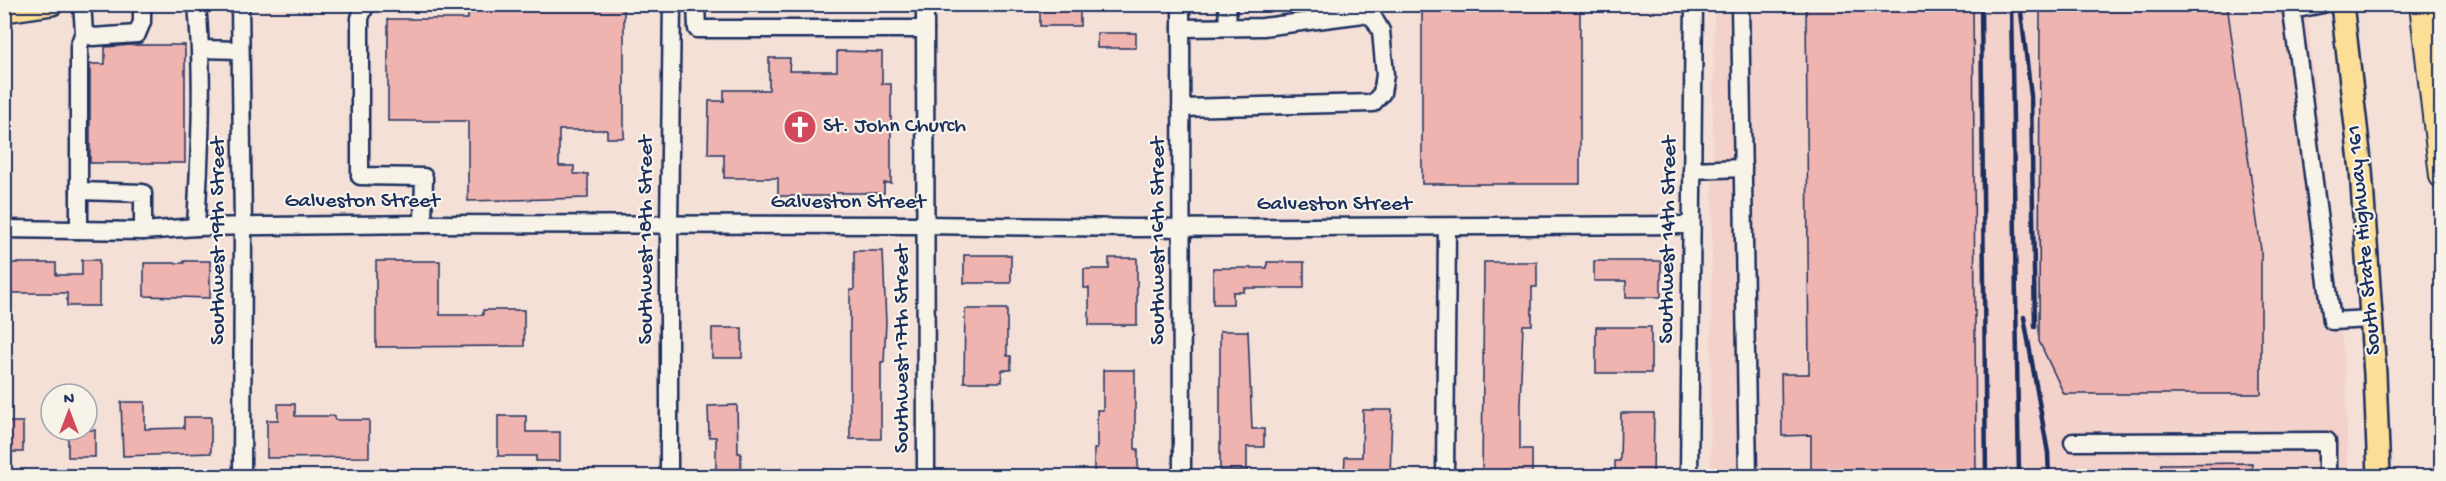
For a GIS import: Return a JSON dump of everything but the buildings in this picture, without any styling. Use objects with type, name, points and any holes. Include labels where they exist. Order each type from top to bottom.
[{"type":"highway","points":[[2422,4],[2442,176]]},
{"type":"main road","points":[[4,11],[52,4]]},
{"type":"main road","name":"South State Highway 161","points":[[2342,4],[2361,170],[2372,319],[2379,477]]},
{"type":"street","points":[[79,230],[79,46],[84,32],[82,4]]},
{"type":"street","points":[[84,32],[93,37],[137,34],[142,22],[142,4]]},
{"type":"street","points":[[196,227],[201,121],[201,50],[197,4]]},
{"type":"street","name":"Southwest 19th Street","points":[[240,4],[243,225],[242,477]]},
{"type":"street","points":[[368,4],[360,18],[360,176],[424,177],[423,224]]},
{"type":"street","name":"Southwest 18th Street","points":[[669,477],[672,4]]},
{"type":"street","points":[[696,4],[697,29],[925,29]]},
{"type":"street","name":"Southwest 17th Street","points":[[925,4],[926,477]]},
{"type":"street","name":"Southwest 16th Street","points":[[1181,4],[1182,477]]},
{"type":"street","points":[[1227,4],[1228,27]]},
{"type":"street","name":"Southwest 14th Street","points":[[1689,477],[1694,4]]},
{"type":"street","points":[[1740,4],[1748,477]]},
{"type":"street","points":[[2323,4],[2291,7],[2332,321],[2372,319]]},
{"type":"street","points":[[1181,28],[1263,27],[1362,14],[1372,17],[1381,31],[1385,75],[1382,93],[1372,103],[1181,108]]},
{"type":"street","points":[[201,50],[240,50]]},
{"type":"street","points":[[1692,170],[1743,168]]},
{"type":"street","points":[[79,191],[142,193],[143,231]]},
{"type":"street","name":"Galveston Street","points":[[4,229],[143,231],[243,225],[423,224],[1182,228],[1691,225]]},
{"type":"street","points":[[1445,477],[1447,227]]},
{"type":"street","points":[[2073,442],[2327,441],[2327,477]]},
{"type":"shaded area","points":[[1714,5],[2306,5],[2346,378],[2348,476],[1710,476]]},
{"type":"railway","points":[[1981,4],[1986,476]]},
{"type":"railway","points":[[2011,4],[2019,476]]},
{"type":"railway","points":[[2020,4],[2031,96],[2035,327]]},
{"type":"railway","points":[[2024,317],[2048,453],[2049,476]]},
{"type":"place","name":"St. John Church","points":[[800,127]]}]
